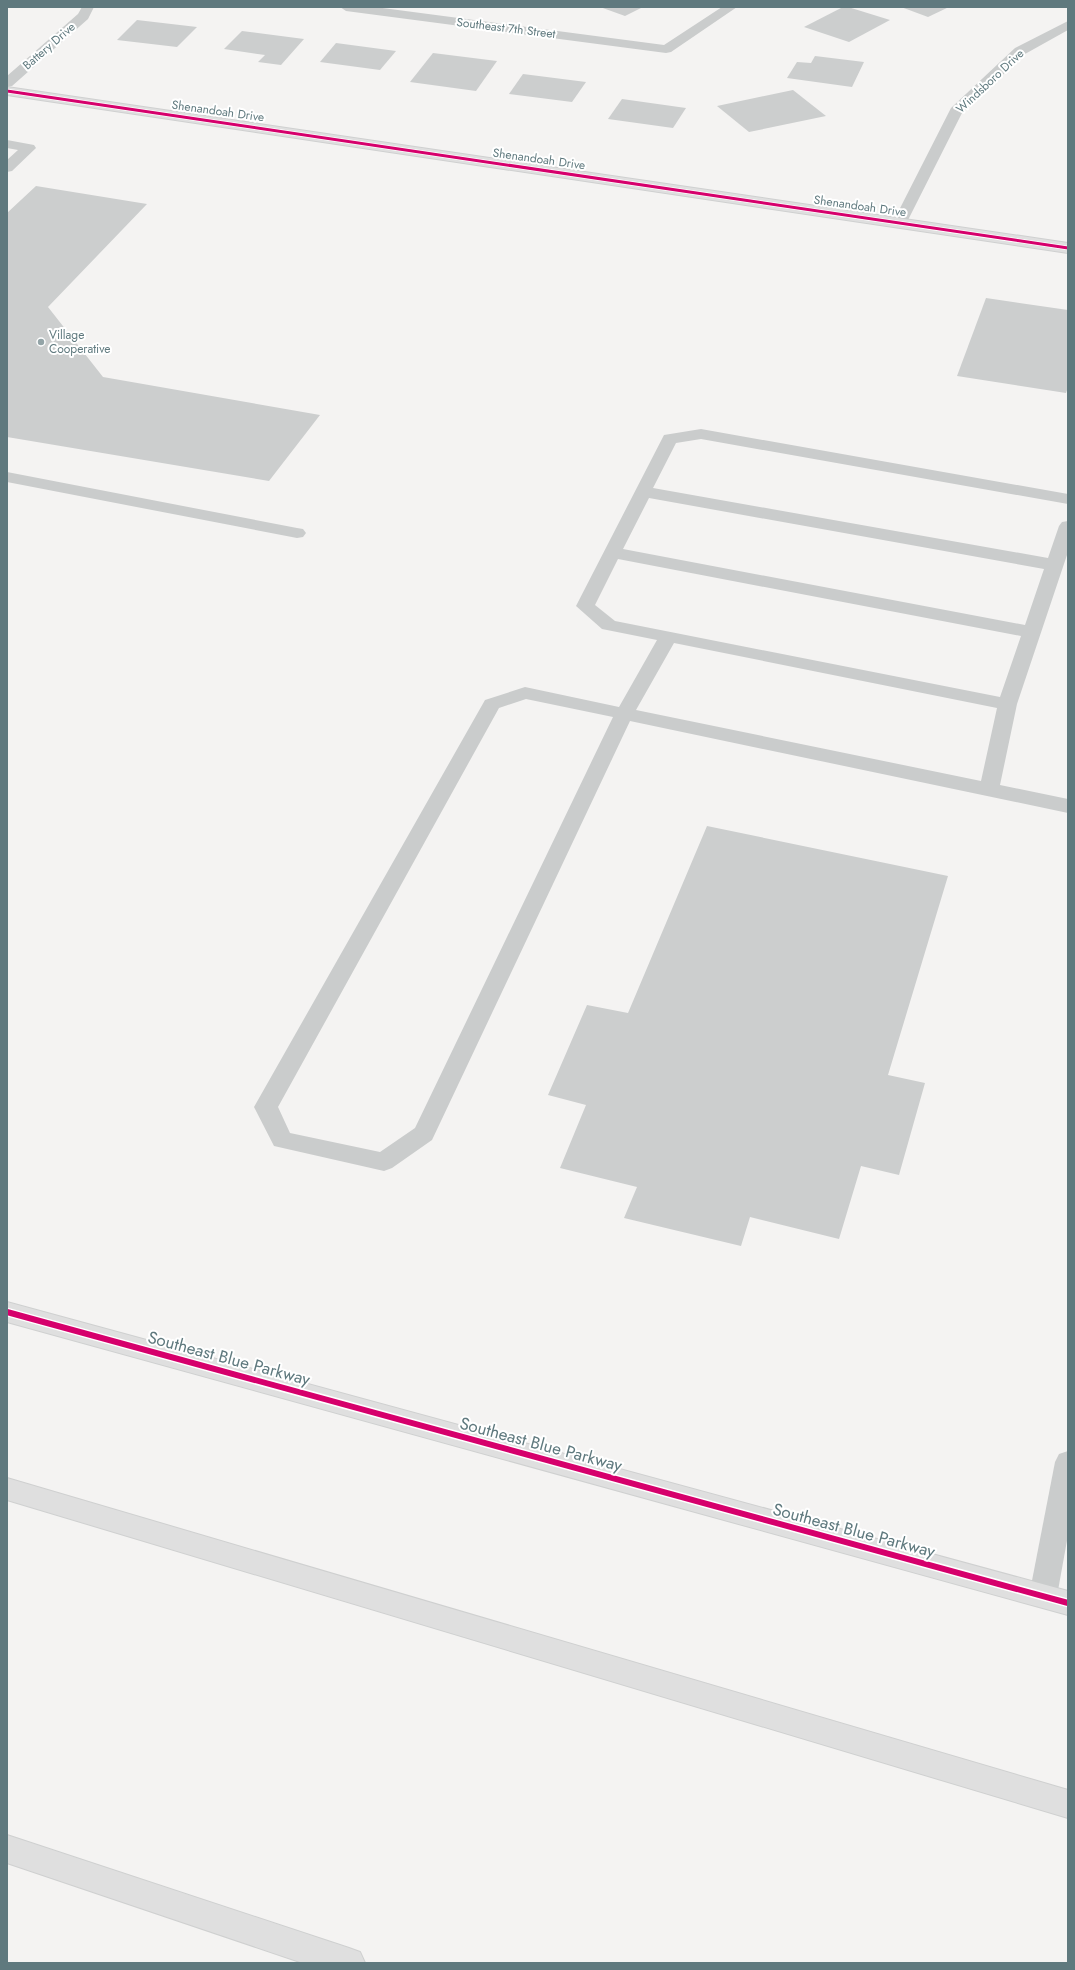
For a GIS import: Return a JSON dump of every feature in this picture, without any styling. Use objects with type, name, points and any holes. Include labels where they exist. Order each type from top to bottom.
[{"type":"main road","name":"Shenandoah Drive","points":[[7,90],[1068,248]]},
{"type":"main road","name":"Southeast Blue Parkway","points":[[7,1312],[1068,1603]]},
{"type":"main road","points":[[7,1489],[1068,1804]]},
{"type":"main road","points":[[7,1849],[349,1963]]},
{"type":"street","name":"Battery Drive","points":[[7,83],[83,16],[88,7]]},
{"type":"street","name":"Southeast 7th Street","points":[[346,7],[666,49],[731,7]]},
{"type":"street","name":"Windsboro Drive","points":[[900,222],[956,111],[1020,51],[1068,25]]},
{"type":"street","points":[[7,144],[29,148],[7,168]]},
{"type":"street","points":[[1007,704],[609,625],[585,606],[670,439],[701,434],[1068,499]]},
{"type":"street","points":[[7,477],[297,533]]},
{"type":"street","points":[[644,492],[1055,565]]},
{"type":"street","points":[[989,790],[1007,704],[1068,526]]},
{"type":"street","points":[[613,553],[1031,632]]},
{"type":"street","points":[[668,637],[624,714],[424,1134],[384,1162],[282,1140],[266,1107],[492,704],[525,693],[624,714],[989,790],[1068,806]]},
{"type":"street","points":[[1043,1596],[1068,1462]]},
{"type":"building","points":[[600,7],[643,7],[625,16]]},
{"type":"building","points":[[843,7],[848,7],[890,20],[849,42],[804,27]]},
{"type":"building","points":[[901,7],[949,7],[928,17]]},
{"type":"building","points":[[137,20],[197,27],[177,47],[117,40]]},
{"type":"building","points":[[242,31],[304,39],[281,65],[258,62],[265,55],[224,49]]},
{"type":"building","points":[[336,43],[396,51],[380,70],[320,62]]},
{"type":"building","points":[[433,53],[497,61],[476,91],[410,82]]},
{"type":"building","points":[[815,56],[864,62],[852,87],[787,78],[797,62],[811,63]]},
{"type":"building","points":[[523,74],[586,82],[572,102],[509,94]]},
{"type":"building","points":[[793,90],[826,116],[749,132],[717,106]]},
{"type":"building","points":[[622,99],[686,108],[673,128],[608,119]]},
{"type":"building","name":"Village Cooperative","points":[[36,186],[147,204],[48,307],[103,377],[320,415],[269,481],[7,437],[7,213]]},
{"type":"building","points":[[986,298],[1068,310],[1068,387],[1066,393],[957,376]]},
{"type":"building","points":[[707,826],[948,876],[888,1075],[925,1083],[899,1175],[861,1166],[839,1239],[750,1217],[741,1246],[624,1218],[637,1187],[560,1168],[586,1105],[548,1095],[587,1005],[628,1013]]},
{"type":"cycle path","points":[[7,91],[1068,248]]},
{"type":"cycle path","points":[[7,1312],[1068,1603]]},
{"type":"place","name":"Village Cooperative","points":[[41,342]]}]
